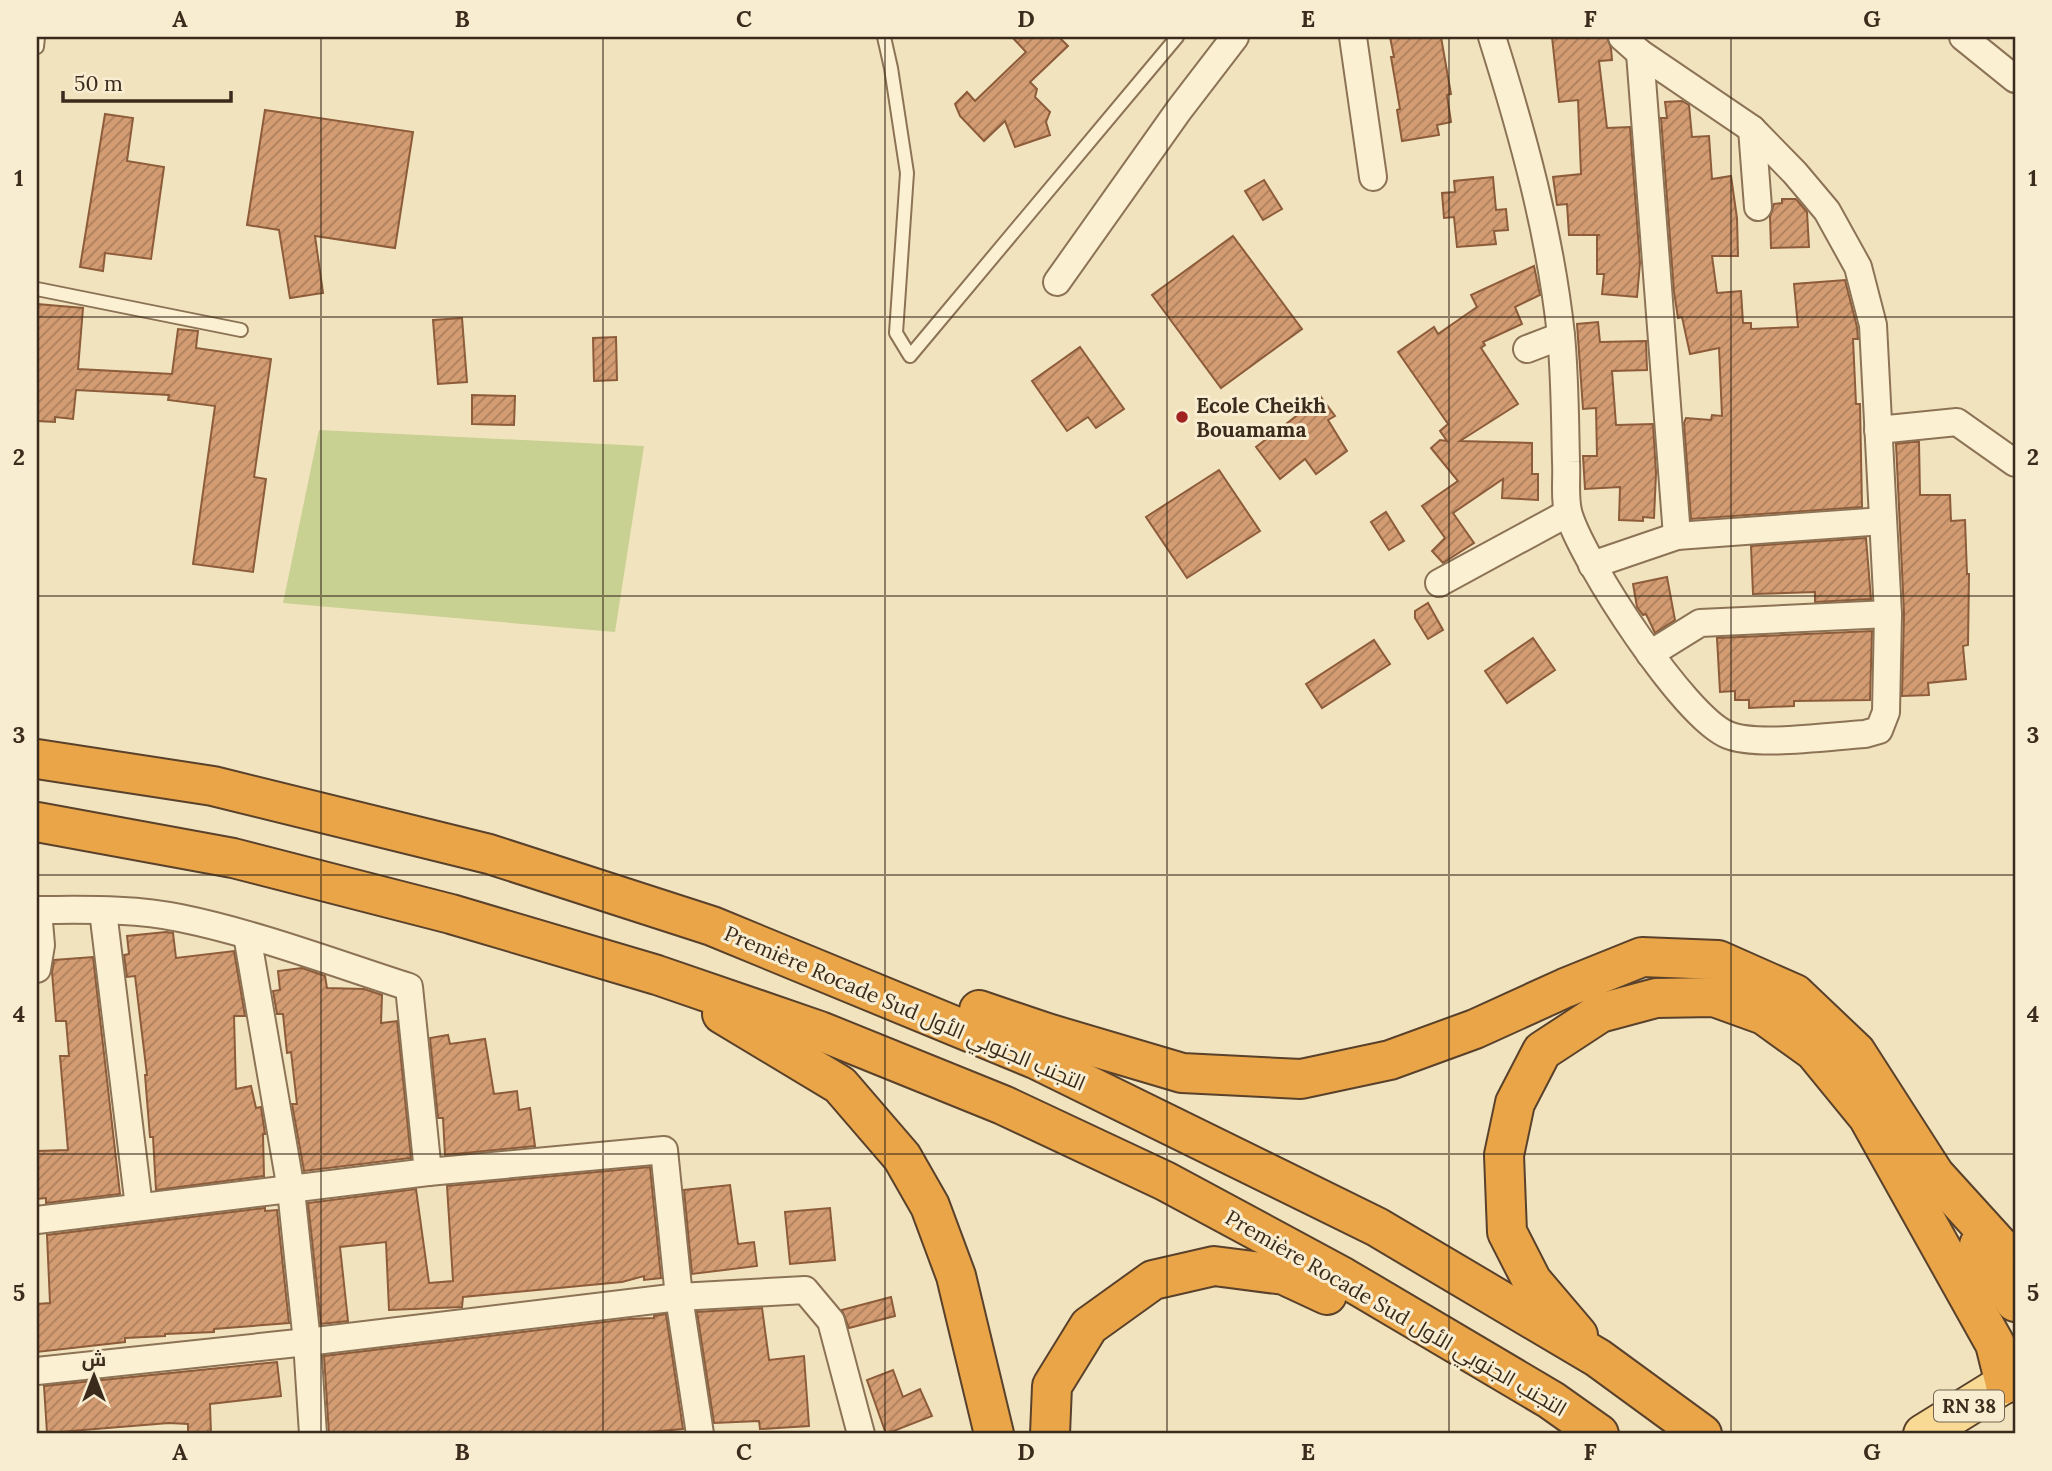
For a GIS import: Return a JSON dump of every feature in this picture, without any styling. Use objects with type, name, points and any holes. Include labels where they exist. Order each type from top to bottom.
[{"type":"highway","points":[[37,741],[214,786]]},
{"type":"highway","name":"Première Rocade Sud التجنب الجنوبي الأول","points":[[37,759],[214,786],[489,854],[712,926],[1047,1065],[1377,1227],[1598,1358],[1702,1434]]},
{"type":"highway","name":"Première Rocade Sud التجنب الجنوبي الأول","points":[[37,822],[233,858],[452,914],[657,975],[820,1031],[1003,1105],[1165,1181],[1343,1277],[1551,1400],[1599,1434]]},
{"type":"highway","points":[[37,841],[233,858]]},
{"type":"highway","points":[[712,926],[910,987],[1047,1033],[1182,1073],[1301,1079],[1390,1060],[1475,1029],[1642,957],[1718,960],[1795,994],[1856,1052],[2015,1302]]},
{"type":"highway","points":[[657,975],[840,1085],[902,1157],[930,1206],[956,1276],[993,1434]]},
{"type":"highway","points":[[1598,1358],[1532,1281],[1507,1232],[1504,1155],[1515,1102],[1542,1051],[1600,1013],[1656,998],[1714,997],[1764,1015],[1814,1051],[1868,1117],[1995,1344],[2010,1380]]},
{"type":"highway","points":[[1935,1175],[2015,1264]]},
{"type":"highway","points":[[1050,1434],[1052,1387],[1089,1326],[1153,1280],[1214,1266],[1284,1275],[1551,1400]]},
{"type":"main road","name":"RN 38","points":[[1923,1434],[2010,1380]]},
{"type":"street","points":[[1057,282],[1179,110],[1235,37]]},
{"type":"street","points":[[1353,37],[1373,177]]},
{"type":"street","points":[[1492,37],[1525,144],[1550,256],[1561,336],[1568,513],[1592,565],[1650,654],[1704,720],[1726,735],[1747,741],[1865,734],[1879,730],[1886,712],[1888,614],[1873,325],[1858,267],[1827,211],[1752,129],[1631,45]]},
{"type":"street","points":[[1963,37],[2015,79]]},
{"type":"street","points":[[1631,45],[1677,536]]},
{"type":"street","points":[[1752,129],[1758,207]]},
{"type":"street","points":[[1527,349],[1561,336]]},
{"type":"street","points":[[1878,429],[1957,422],[2015,463]]},
{"type":"street","points":[[1439,583],[1568,513]]},
{"type":"street","points":[[1592,565],[1677,536],[1883,521]]},
{"type":"street","points":[[1650,654],[1700,623],[1888,614]]},
{"type":"street","points":[[37,969],[41,945],[38,910],[103,911],[178,917],[247,935],[409,987],[428,1172]]},
{"type":"street","points":[[103,911],[139,1207]]},
{"type":"street","points":[[247,935],[291,1190],[307,1342],[313,1434]]},
{"type":"street","points":[[37,1220],[428,1172],[664,1150],[679,1297],[700,1434]]},
{"type":"street","points":[[37,1371],[307,1342],[679,1297],[805,1290],[831,1321],[861,1434]]},
{"type":"lane","points":[[37,47],[38,37]]},
{"type":"lane","points":[[884,37],[906,173],[896,333],[910,356],[1177,37]]},
{"type":"lane","points":[[37,289],[241,330]]},
{"type":"green space","points":[[319,430],[644,446],[615,632],[283,603]]},
{"type":"building","points":[[1012,37],[1059,37],[1068,46],[1030,82],[1037,89],[1035,97],[1050,112],[1046,122],[1050,135],[1015,147],[1005,121],[984,141],[960,116],[955,104],[967,92],[975,101],[1026,52]]},
{"type":"building","points":[[1390,37],[1441,37],[1451,94],[1447,95],[1451,122],[1437,125],[1439,135],[1402,141]]},
{"type":"building","points":[[1552,37],[1607,37],[1611,48],[1612,60],[1599,61],[1607,128],[1630,127],[1640,263],[1637,297],[1602,294],[1604,274],[1597,274],[1597,236],[1600,235],[1569,235],[1567,204],[1557,205],[1553,177],[1581,174],[1578,100],[1559,102]]},
{"type":"building","points":[[1682,101],[1689,105],[1692,137],[1709,136],[1712,179],[1731,176],[1737,218],[1738,256],[1712,256],[1717,293],[1741,291],[1743,323],[1751,323],[1751,329],[1798,327],[1794,284],[1845,280],[1858,339],[1853,339],[1856,404],[1860,404],[1862,507],[1691,519],[1684,423],[1686,418],[1711,420],[1712,415],[1722,416],[1719,348],[1690,354],[1682,317],[1678,318],[1674,292],[1661,118],[1667,118],[1665,102]]},
{"type":"building","points":[[265,110],[413,132],[395,248],[315,236],[323,293],[290,298],[279,230],[247,225]]},
{"type":"building","points":[[105,114],[133,118],[127,161],[164,167],[151,259],[105,253],[103,271],[80,267]]},
{"type":"building","points":[[1493,177],[1496,210],[1506,209],[1508,230],[1494,231],[1496,244],[1457,247],[1454,217],[1444,218],[1442,193],[1455,192],[1454,181]]},
{"type":"building","points":[[1264,180],[1282,209],[1263,220],[1245,191]]},
{"type":"building","points":[[1782,199],[1796,199],[1807,212],[1809,247],[1771,248],[1770,217],[1774,204],[1782,203]]},
{"type":"building","points":[[1233,236],[1302,329],[1221,388],[1152,295]]},
{"type":"building","points":[[1534,266],[1540,295],[1515,307],[1522,324],[1483,342],[1485,345],[1481,348],[1518,404],[1460,441],[1532,443],[1532,474],[1538,474],[1538,500],[1502,498],[1503,479],[1453,513],[1474,543],[1443,563],[1432,551],[1445,538],[1422,506],[1458,481],[1431,448],[1440,440],[1447,441],[1440,431],[1448,424],[1398,352],[1434,327],[1438,334],[1477,307],[1471,295]]},
{"type":"building","points":[[37,304],[83,308],[78,369],[172,374],[178,329],[198,331],[196,348],[271,359],[254,477],[266,479],[253,572],[193,564],[215,406],[168,400],[169,395],[76,390],[73,419],[55,417],[55,422],[37,421]]},
{"type":"building","points":[[462,318],[467,382],[438,384],[433,320]]},
{"type":"building","points":[[1598,322],[1600,342],[1646,341],[1647,370],[1612,371],[1616,425],[1653,424],[1656,473],[1654,518],[1643,517],[1643,521],[1619,520],[1620,487],[1585,489],[1583,456],[1597,456],[1596,408],[1583,409],[1577,324]]},
{"type":"building","points":[[616,337],[617,380],[594,381],[593,338]]},
{"type":"building","points":[[1080,347],[1124,409],[1096,428],[1088,417],[1067,431],[1032,381]]},
{"type":"building","points":[[472,395],[515,396],[514,425],[472,424]]},
{"type":"building","points":[[1321,397],[1335,416],[1328,420],[1347,451],[1316,474],[1305,459],[1280,479],[1256,447]]},
{"type":"building","points":[[1919,442],[1920,495],[1950,495],[1951,521],[1965,520],[1969,574],[1968,645],[1963,646],[1966,679],[1928,683],[1929,695],[1902,696],[1904,613],[1896,444]]},
{"type":"building","points":[[1219,470],[1260,531],[1187,578],[1146,517]]},
{"type":"building","points":[[1386,512],[1404,541],[1389,550],[1371,522]]},
{"type":"building","points":[[1866,538],[1871,599],[1815,602],[1815,592],[1753,594],[1751,546]]},
{"type":"building","points":[[1667,577],[1675,620],[1655,633],[1646,614],[1643,615],[1637,607],[1633,584]]},
{"type":"building","points":[[1428,603],[1443,630],[1428,639],[1415,618],[1415,611]]},
{"type":"building","points":[[1872,631],[1870,700],[1794,701],[1794,706],[1749,708],[1749,700],[1735,700],[1735,691],[1720,692],[1717,638]]},
{"type":"building","points":[[1533,638],[1555,670],[1507,703],[1485,671]]},
{"type":"building","points":[[1374,640],[1390,664],[1322,708],[1306,684]]},
{"type":"building","points":[[173,933],[176,958],[234,951],[245,1016],[234,1016],[236,1089],[251,1086],[256,1108],[261,1107],[265,1134],[264,1176],[156,1190],[147,1075],[135,976],[127,977],[124,955],[129,954],[127,936]]},
{"type":"building","points":[[93,957],[120,1194],[46,1203],[46,1198],[37,1199],[37,1151],[68,1150],[60,1056],[69,1056],[66,1021],[56,1021],[52,972],[54,960]]},
{"type":"building","points":[[302,968],[325,976],[327,988],[364,989],[382,995],[381,1023],[397,1021],[411,1158],[304,1171],[292,1104],[297,1104],[291,1052],[287,1053],[283,1014],[277,1014],[273,991],[280,990],[278,971]]},
{"type":"building","points":[[448,1035],[450,1044],[485,1039],[494,1094],[517,1091],[519,1110],[530,1108],[535,1146],[445,1155],[443,1118],[438,1118],[430,1038]]},
{"type":"building","points":[[650,1167],[661,1278],[644,1280],[644,1276],[622,1282],[463,1297],[462,1307],[389,1310],[386,1242],[340,1247],[348,1321],[321,1324],[308,1203],[416,1189],[429,1283],[453,1281],[447,1186]]},
{"type":"building","points":[[730,1185],[738,1244],[754,1242],[757,1266],[692,1274],[684,1190]]},
{"type":"building","points":[[265,1208],[265,1211],[277,1210],[289,1323],[214,1329],[214,1332],[125,1338],[125,1342],[37,1352],[37,1304],[50,1303],[47,1235]]},
{"type":"building","points":[[830,1208],[835,1260],[790,1264],[785,1212]]},
{"type":"building","points":[[891,1297],[895,1316],[849,1328],[842,1310]]},
{"type":"building","points":[[762,1308],[769,1360],[804,1356],[809,1426],[760,1429],[759,1421],[714,1423],[697,1312]]},
{"type":"building","points":[[666,1314],[683,1429],[624,1434],[329,1434],[324,1356],[654,1318]]},
{"type":"building","points":[[277,1362],[281,1396],[210,1404],[211,1434],[188,1434],[188,1424],[169,1423],[47,1433],[44,1386]]},
{"type":"building","points":[[893,1370],[903,1397],[920,1389],[932,1416],[886,1434],[867,1380]]},
{"type":"place","name":"Ecole Cheikh Bouamama","points":[[1182,417]]}]
